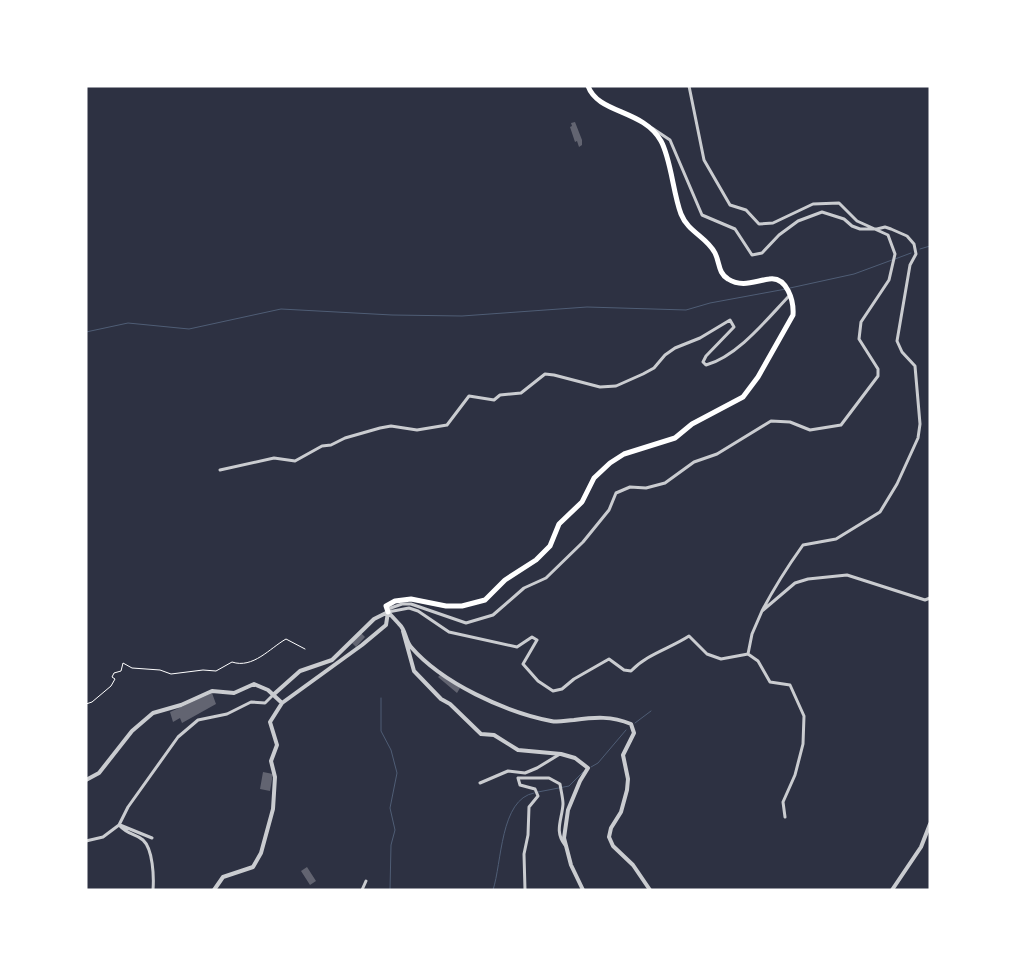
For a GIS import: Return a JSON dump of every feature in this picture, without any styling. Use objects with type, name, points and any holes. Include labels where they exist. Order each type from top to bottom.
[{"type":"main road","points":[[388,612],[386,606],[389,604],[410,599],[446,606],[462,606],[485,600],[505,580],[536,560],[550,546],[558,524],[582,502],[594,478],[610,463],[624,454],[675,438],[692,424],[743,397],[758,377],[792,315],[794,304],[788,291],[779,281],[770,279],[751,284],[728,280],[720,271],[716,254],[709,244],[689,229],[681,215],[662,142],[636,117],[614,107],[605,106],[590,94],[588,86]]},
{"type":"street","points":[[214,890],[224,877],[253,867],[261,853],[273,809],[275,777],[271,761],[277,744],[270,722],[282,702],[386,625],[388,609],[396,605],[411,604],[466,623],[493,615],[524,588],[546,578],[583,542],[609,510],[616,493],[630,487],[646,488],[665,483],[694,462],[717,454],[770,421],[790,422],[810,430],[841,425],[878,376],[878,368],[859,339],[861,322],[889,280],[895,255],[888,234],[857,221],[839,203],[813,204],[773,223],[759,224],[746,210],[730,205],[704,160],[689,86]]},
{"type":"street","points":[[647,126],[660,132],[670,140],[702,215],[735,229],[752,255],[762,253],[798,221],[822,212],[844,219],[852,226],[860,229],[877,230],[885,227],[897,231],[907,236],[914,244],[916,254],[910,266],[897,341],[902,352],[915,366],[920,424],[918,438],[897,484],[880,512],[836,539],[803,545],[788,571],[776,584],[762,611],[752,634],[748,654]]},
{"type":"street","points":[[220,470],[274,458],[295,461],[322,446],[332,445],[345,438],[385,427],[417,430],[443,427],[447,425],[469,396],[494,400],[500,395],[521,393],[545,374],[554,374],[600,387],[616,386],[644,374],[654,368],[665,355],[675,348],[700,338],[730,320],[734,327],[706,356],[703,362],[706,365],[713,363],[743,343],[788,291]]},
{"type":"street","points":[[762,611],[795,582],[847,575],[925,600],[930,598]]},
{"type":"street","points":[[86,842],[103,837],[120,825],[128,807],[178,736],[198,720],[227,714],[251,702],[265,703],[300,672],[332,660],[374,619],[388,612],[409,608],[449,632],[517,647],[532,636],[537,640],[523,664],[538,681],[553,691],[562,689],[574,679],[609,659],[624,670],[630,671],[643,659],[673,646],[689,636],[707,654],[721,659],[748,654],[758,661],[770,682],[790,685],[804,716],[801,758],[783,802],[785,817]]},
{"type":"street","points":[[388,612],[403,628],[410,646],[429,665],[460,686],[508,709],[554,722],[613,717],[631,724],[634,732],[623,755],[628,779],[627,790],[621,812],[611,828],[609,837],[612,846],[633,865],[650,890]]},
{"type":"street","points":[[399,624],[414,671],[441,699],[450,704],[481,734],[494,735],[518,750],[561,754],[575,758],[585,765],[588,771],[580,781],[568,810],[565,845]]},
{"type":"street","points":[[86,780],[99,773],[132,732],[152,713],[181,705],[212,691],[234,693],[254,684],[268,690],[282,702]]},
{"type":"street","points":[[480,783],[508,771],[525,773],[561,754]]},
{"type":"street","points":[[525,890],[524,854],[528,835],[529,807],[538,796],[537,791],[520,785],[518,778],[549,778],[560,784],[563,801],[558,830],[560,839],[565,845],[583,890]]},
{"type":"street","points":[[892,890],[921,847],[930,824]]},
{"type":"street","points":[[120,825],[152,838]]},
{"type":"street","points":[[120,825],[127,834],[143,840],[147,846],[151,862],[153,890]]},
{"type":"street","points":[[362,890],[366,881]]},
{"type":"path","points":[[86,704],[92,702],[111,686],[115,679],[112,677],[114,673],[121,670],[123,663],[132,668],[160,670],[171,674],[203,670],[216,671],[232,662],[238,664],[256,660],[273,650],[276,645],[286,639],[305,649]]},
{"type":"building","points":[[575,122],[582,140],[582,145],[579,147],[577,141],[575,142],[570,127],[572,126],[571,123]]},
{"type":"building","points":[[361,633],[365,637],[356,647],[352,643]]},
{"type":"building","points":[[441,674],[460,688],[457,693],[438,677]]},
{"type":"building","points":[[212,693],[216,704],[182,723],[180,718],[173,722],[170,712]]},
{"type":"building","points":[[263,772],[273,774],[270,791],[260,789]]},
{"type":"building","points":[[307,867],[316,881],[310,885],[301,871]]},
{"type":"waterway","points":[[920,249],[930,246]]},
{"type":"waterway","points":[[895,259],[911,253]]},
{"type":"waterway","points":[[790,288],[854,274],[892,260]]},
{"type":"waterway","points":[[86,332],[128,323],[189,329],[281,309],[392,315],[462,316],[587,307],[686,310],[710,303],[786,289]]},
{"type":"waterway","points":[[381,698],[381,731],[391,750],[397,773],[390,808],[395,830],[391,845],[390,890]]},
{"type":"waterway","points":[[635,723],[651,711]]},
{"type":"waterway","points":[[591,767],[598,763],[626,730]]},
{"type":"waterway","points":[[538,792],[569,786],[583,772]]},
{"type":"waterway","points":[[493,890],[508,819],[523,798],[534,793]]}]
